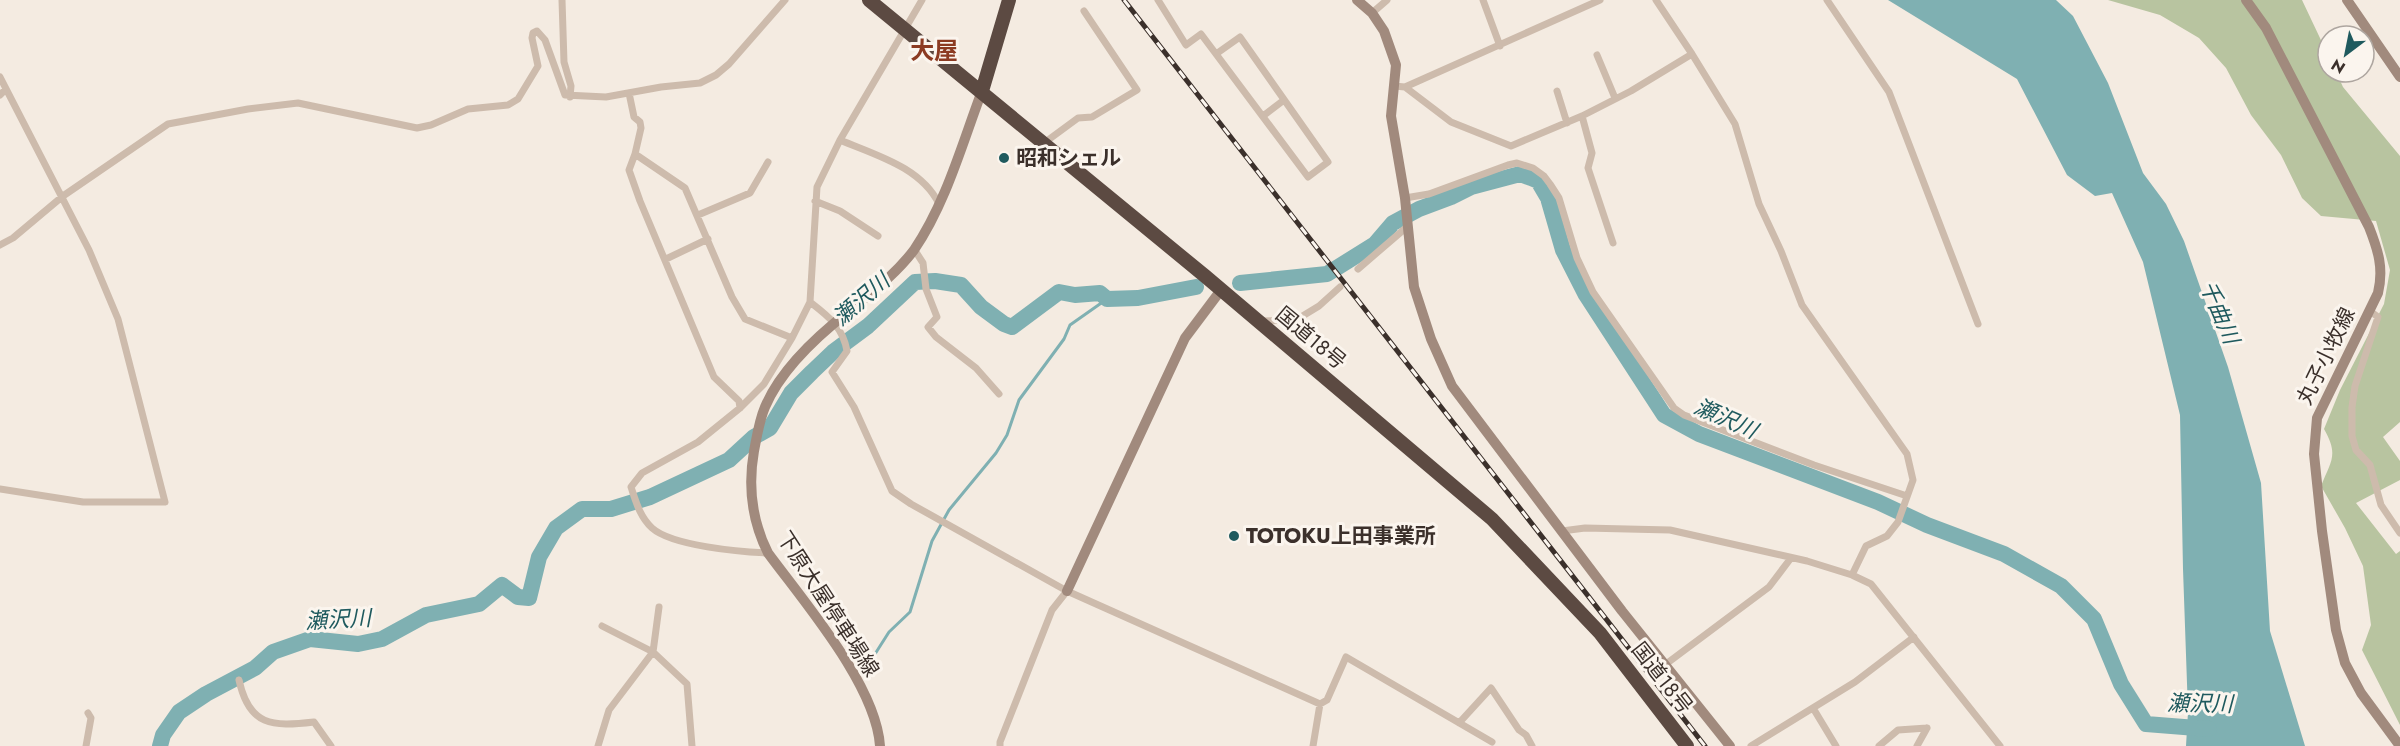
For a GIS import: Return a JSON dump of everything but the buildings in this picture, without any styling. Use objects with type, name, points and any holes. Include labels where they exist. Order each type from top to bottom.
[{"type":"highway","name":"国道18号","points":[[869,0],[1221,290],[1492,519],[1600,633],[1688,746]]},
{"type":"highway","points":[[982,91],[1009,0]]},
{"type":"street","points":[[562,0],[564,62],[571,86],[570,97]]},
{"type":"street","points":[[0,245],[13,238],[63,196],[168,124],[248,109],[298,103],[417,128],[431,125],[468,109],[508,105],[519,99],[538,66],[532,38],[533,33],[537,31],[545,40],[565,95],[570,97],[606,97],[700,83],[716,75],[736,56],[785,0]]},
{"type":"street","points":[[768,553],[716,548],[664,536],[651,527],[639,510],[631,487],[642,472],[698,442],[740,408],[764,384],[792,338],[810,302],[817,187],[840,140],[922,0]]},
{"type":"street","points":[[1158,0],[1186,45],[1201,34],[1308,177],[1328,162],[1240,37],[1216,54]]},
{"type":"street","points":[[1357,0],[1384,30],[1396,65],[1399,86],[1391,116],[1406,201],[1414,287],[1431,339],[1452,386],[1622,611],[1730,746]]},
{"type":"street","points":[[1372,14],[1388,0]]},
{"type":"street","points":[[1482,0],[1500,46]]},
{"type":"street","points":[[1399,86],[1500,46],[1600,0]]},
{"type":"street","points":[[1656,0],[1735,124],[1759,204],[1781,251],[1802,305],[1907,454],[1913,480],[1898,522],[1887,536],[1866,546],[1852,575]]},
{"type":"street","points":[[1827,0],[1888,92],[1978,324]]},
{"type":"street","name":"丸子小牧線","points":[[2246,0],[2266,28],[2369,227],[2380,256],[2382,277],[2370,311],[2317,418],[2314,435],[2315,464],[2336,630],[2345,663],[2361,693],[2400,746]]},
{"type":"street","points":[[2348,0],[2400,77]]},
{"type":"street","points":[[1044,143],[1078,118],[1092,117],[1137,90],[1084,11]]},
{"type":"street","points":[[1399,86],[1451,122],[1511,146],[1582,116],[1692,54]]},
{"type":"street","points":[[1597,55],[1615,98]]},
{"type":"street","points":[[0,77],[63,196],[118,319],[165,502],[82,502],[0,489]]},
{"type":"street","points":[[0,95],[6,88]]},
{"type":"street","name":"下原大屋停車場線","points":[[880,746],[880,737],[853,671],[768,553],[762,541],[750,484],[752,463],[759,424],[777,383],[836,322],[877,289],[914,249],[939,204],[982,91]]},
{"type":"street","points":[[1557,91],[1567,123]]},
{"type":"street","points":[[629,93],[634,117],[640,122],[641,128],[629,170],[714,377],[739,401],[740,408]]},
{"type":"street","points":[[1263,116],[1284,100]]},
{"type":"street","points":[[1582,116],[1592,153],[1588,168],[1612,243]]},
{"type":"street","points":[[840,140],[902,166],[933,192],[939,204]]},
{"type":"street","points":[[635,154],[685,188],[732,297],[745,318],[792,338]]},
{"type":"street","points":[[698,215],[750,193],[768,162]]},
{"type":"street","points":[[1406,201],[1508,165],[1517,164],[1533,168],[1544,176],[1558,198],[1577,258],[1593,292],[1674,408],[1684,415],[1906,500]]},
{"type":"street","points":[[816,201],[840,211],[878,236]]},
{"type":"street","points":[[1358,269],[1408,223]]},
{"type":"street","points":[[666,259],[708,239]]},
{"type":"street","points":[[914,249],[923,263],[926,289],[937,317],[928,327],[936,337],[976,368],[999,394]]},
{"type":"street","points":[[1258,322],[1296,320],[1319,306],[1340,286]]},
{"type":"street","points":[[1000,746],[1052,610],[1067,591],[1185,338],[1221,290]]},
{"type":"street","points":[[810,302],[836,322],[845,341],[847,351],[832,372],[855,407],[892,491],[911,504],[1067,591],[1320,704]]},
{"type":"street","points":[[2370,311],[2378,317],[2355,386],[2352,436],[2356,450],[2370,465],[2380,505],[2400,533]]},
{"type":"street","points":[[1562,531],[1585,528],[1670,530],[1791,558],[1852,575],[1871,584],[2000,746]]},
{"type":"street","points":[[1666,664],[1769,587],[1791,558]]},
{"type":"street","points":[[598,746],[609,710],[653,652],[658,607]]},
{"type":"street","points":[[602,626],[653,652],[687,684],[692,746]]},
{"type":"street","points":[[1751,746],[1856,682],[1914,637]]},
{"type":"street","points":[[1320,704],[1327,700],[1346,657],[1492,742]]},
{"type":"street","points":[[240,680],[246,706],[261,719],[284,725],[314,722],[331,746]]},
{"type":"street","points":[[1460,723],[1491,688],[1532,746]]},
{"type":"street","points":[[1313,746],[1320,704]]},
{"type":"street","points":[[1813,708],[1836,746]]},
{"type":"street","points":[[86,746],[91,718],[88,713]]},
{"type":"street","points":[[1879,746],[1898,730],[1927,728],[1917,746]]},
{"type":"green space","points":[[2108,0],[2302,0],[2316,30],[2316,84],[2342,84],[2400,156],[2400,422],[2383,437],[2400,461],[2400,480],[2356,503],[2396,554],[2400,551],[2400,725],[2362,650],[2371,625],[2363,566],[2321,486],[2332,458],[2331,445],[2324,429],[2340,390],[2384,304],[2390,270],[2376,221],[2321,216],[2302,198],[2281,155],[2251,115],[2226,68],[2199,38],[2160,15]]},
{"type":"water","points":[[1888,0],[2056,0],[2073,16],[2108,83],[2143,173],[2166,204],[2184,241],[2228,367],[2261,483],[2270,631],[2305,746],[2186,746],[2188,712],[2180,415],[2143,262],[2112,193],[2095,196],[2067,175],[2017,79]]},
{"type":"waterway","name":"瀬沢川","points":[[1240,283],[1327,274],[1375,244],[1393,223],[1419,209],[1471,187],[1520,174],[1538,181],[1548,198],[1563,250],[1586,295],[1664,415],[1699,434],[1878,502],[1927,525],[2004,554],[2061,586],[2094,619],[2121,684],[2146,724],[2209,729]]},
{"type":"waterway","name":"瀬沢川","points":[[160,746],[163,735],[179,712],[206,694],[255,668],[273,652],[310,639],[358,644],[382,639],[426,615],[479,604],[502,585],[518,597],[529,598],[539,557],[556,528],[582,509],[611,509],[650,497],[729,460],[754,437],[770,428],[791,393],[812,372],[833,352],[868,326],[915,282],[935,281],[961,285],[981,307],[1004,324],[1012,327],[1059,292],[1075,295],[1100,293],[1107,299],[1138,298],[1196,287]]},
{"type":"waterway","points":[[875,654],[889,632],[910,612],[932,541],[949,510],[996,453],[1007,435],[1019,400],[1064,339],[1070,325],[1107,299]]},
{"type":"railway","points":[[1124,0],[1705,746]]},
{"type":"place","name":"昭和シェル","points":[[1004,158]]},
{"type":"place","name":"TOTOKU上田事業所","points":[[1234,536]]},
{"type":"district","name":"大屋","points":[[934,51]]},
{"type":"water label","name":"千曲川","points":[[2220,312]]}]
